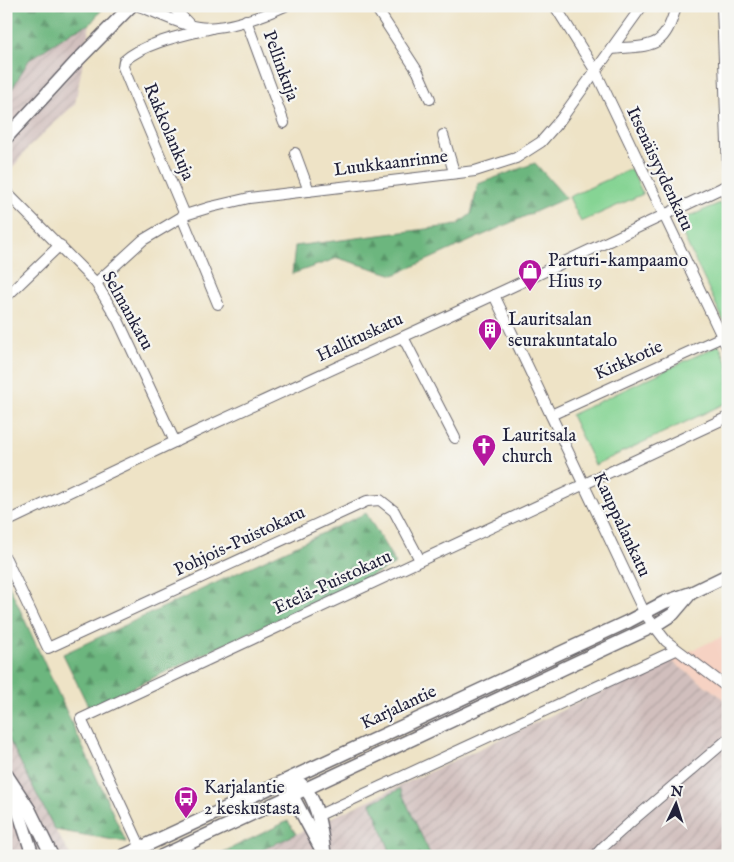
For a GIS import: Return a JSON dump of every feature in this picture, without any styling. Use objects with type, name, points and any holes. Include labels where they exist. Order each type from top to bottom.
[{"type":"main road","points":[[6,138],[131,6]]},
{"type":"main road","name":"Karjalantie","points":[[123,856],[645,614],[666,602],[691,593],[728,575]]},
{"type":"main road","name":"Karjalantie","points":[[162,856],[654,626],[673,614],[691,593]]},
{"type":"main road","points":[[6,774],[33,856]]},
{"type":"main road","points":[[6,774],[29,809],[52,856]]},
{"type":"main road","points":[[293,776],[306,789],[317,816],[325,856]]},
{"type":"main road","points":[[293,776],[292,795],[325,856]]},
{"type":"street","points":[[139,6],[189,25],[212,28],[246,20],[285,6]]},
{"type":"street","points":[[172,6],[189,25]]},
{"type":"street","points":[[375,6],[418,72],[430,99]]},
{"type":"street","name":"Itsenäisyydenkatu","points":[[556,6],[595,70],[728,349]]},
{"type":"street","name":"Luukkaanrinne","points":[[96,283],[144,240],[184,216],[249,198],[475,171],[516,158],[541,142],[561,119],[642,6]]},
{"type":"street","points":[[611,49],[643,47],[656,44],[664,35],[672,20],[676,6]]},
{"type":"street","points":[[722,6],[725,44],[728,171]]},
{"type":"street","name":"Pellinkuja","points":[[246,20],[284,123]]},
{"type":"street","name":"Rakkolankuja","points":[[212,28],[179,37],[131,54],[124,61],[123,67],[218,304]]},
{"type":"street","points":[[442,134],[454,172]]},
{"type":"street","points":[[295,153],[309,191]]},
{"type":"street","points":[[725,186],[728,199]]},
{"type":"street","name":"Hallituskatu","points":[[6,522],[725,186]]},
{"type":"street","name":"Selmankatu","points":[[6,192],[96,283],[118,320],[175,442]]},
{"type":"street","points":[[6,296],[60,245]]},
{"type":"street","name":"Kauppalankatu","points":[[494,295],[645,614],[666,641],[676,650],[728,688]]},
{"type":"street","points":[[403,336],[455,438]]},
{"type":"street","name":"Kirkkotie","points":[[550,415],[722,338]]},
{"type":"street","name":"Etelä-Puistokatu","points":[[141,848],[81,719],[728,417]]},
{"type":"street","name":"Pohjois-Puistokatu","points":[[6,559],[48,648],[368,501],[380,500],[394,511],[420,560]]},
{"type":"street","points":[[317,816],[676,650]]},
{"type":"street","points":[[595,856],[632,821],[728,738]]},
{"type":"shaded area","points":[[6,6],[105,6],[90,24],[75,104],[29,147],[6,176]]},
{"type":"shaded area","points":[[728,634],[728,702],[670,660]]},
{"type":"shaded area","points":[[670,660],[728,702],[728,856],[249,856]]},
{"type":"shaded area","points":[[6,734],[55,830],[71,856],[6,856]]},
{"type":"green space","points":[[14,6],[105,6],[90,24],[73,31],[29,60],[6,99],[6,12]]},
{"type":"green space","points":[[535,163],[566,198],[394,275],[338,258],[292,274],[295,246],[457,225],[471,214],[478,184]]},
{"type":"green space","points":[[631,169],[643,194],[581,222],[569,197]]},
{"type":"green space","points":[[720,203],[728,220],[728,330],[677,222]]},
{"type":"green space","points":[[719,345],[728,364],[728,402],[595,465],[571,415]]},
{"type":"green space","points":[[366,513],[396,564],[89,708],[63,654]]},
{"type":"green space","points":[[6,579],[126,842],[55,830],[6,734]]},
{"type":"green space","points":[[400,789],[431,856],[392,856],[371,803]]},
{"type":"green space","points":[[288,821],[296,834],[249,856],[215,856]]},
{"type":"place","name":"Parturi-kampaamo Hius 19","points":[[530,292]]},
{"type":"place","name":"Lauritsalan seurakuntatalo","points":[[490,351]]},
{"type":"place","name":"Lauritsala church","points":[[484,467]]},
{"type":"place","name":"Karjalantie 2 keskustasta","points":[[186,819]]}]
